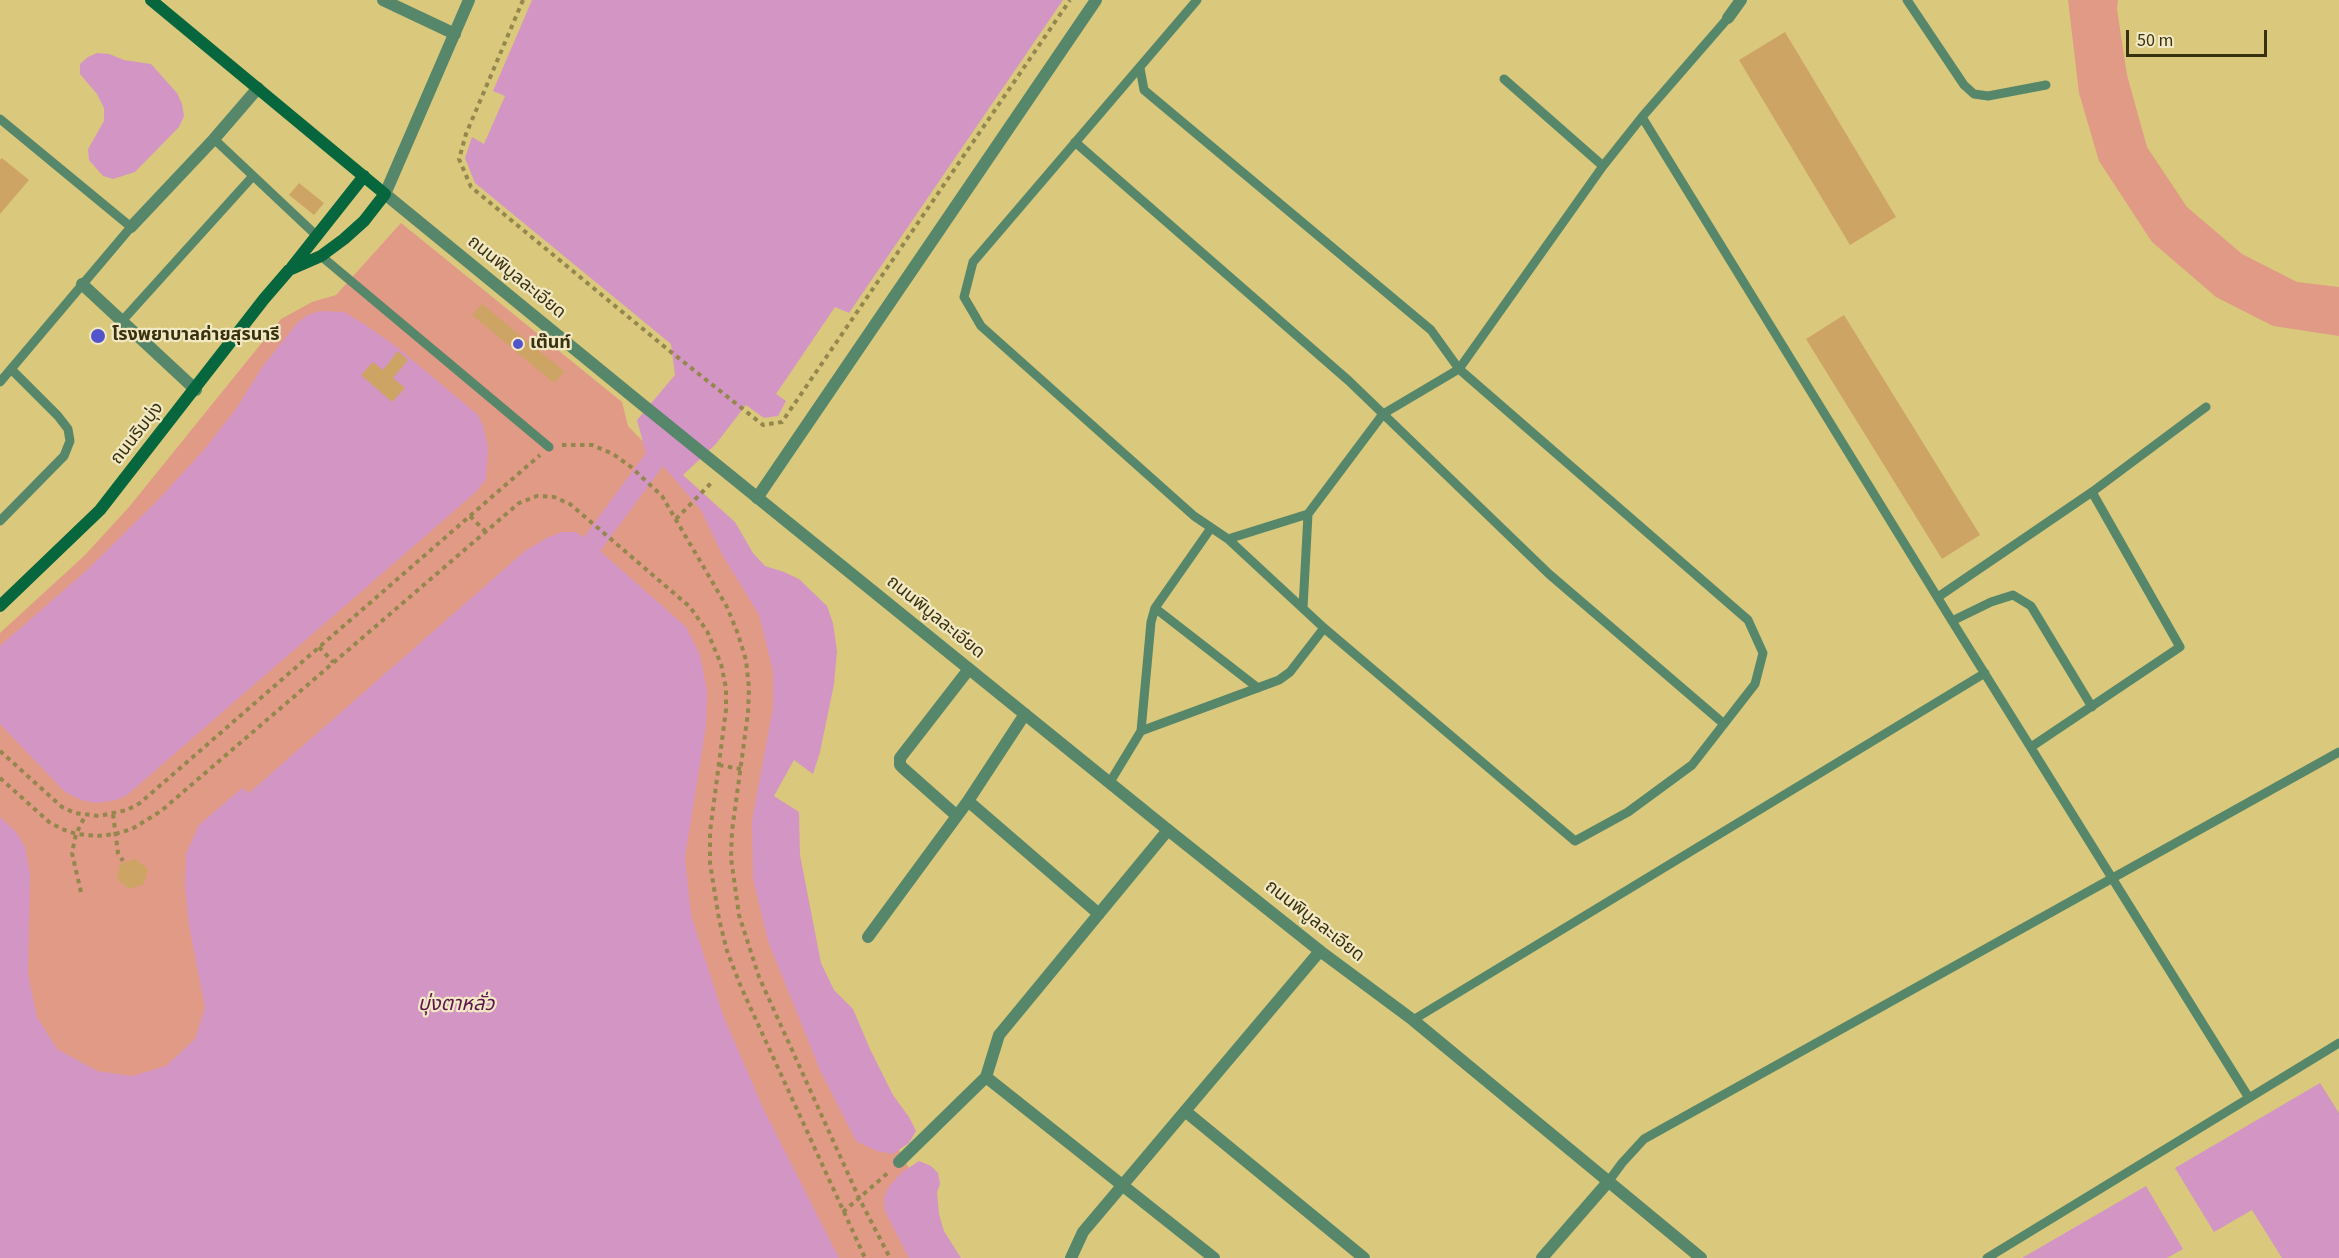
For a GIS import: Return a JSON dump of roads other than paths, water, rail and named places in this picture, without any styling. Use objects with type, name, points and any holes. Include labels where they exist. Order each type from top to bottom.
[{"type":"main road","name":"ถนนพิบูลละเอียด","points":[[151,0],[385,194]]},
{"type":"main road","name":"ถนนริมบุ่ง","points":[[0,606],[100,510],[196,390],[264,299],[364,176]]},
{"type":"main road","name":"ถนนริมบุ่ง","points":[[289,270],[321,256],[364,221],[385,194]]},
{"type":"street","points":[[383,0],[455,34]]},
{"type":"street","name":"ถนนริมบุ่ง","points":[[385,194],[469,0]]},
{"type":"street","points":[[757,498],[1096,0]]},
{"type":"street","points":[[1728,18],[1741,0]]},
{"type":"street","points":[[131,227],[214,140],[258,88]]},
{"type":"street","name":"ถนนพิบูลละเอียด","points":[[385,194],[638,402],[1168,830],[1320,951],[1413,1020],[1701,1258]]},
{"type":"street","points":[[82,285],[196,390]]},
{"type":"street","points":[[957,816],[900,765],[900,758],[969,669]]},
{"type":"street","points":[[868,937],[968,801],[1025,714]]},
{"type":"street","points":[[968,801],[1099,914]]},
{"type":"street","points":[[899,1162],[986,1077],[999,1035],[1168,830]]},
{"type":"street","points":[[1071,1258],[1083,1232],[1320,951]]},
{"type":"street","points":[[986,1077],[1214,1258]]},
{"type":"street","points":[[1185,1110],[1364,1258]]},
{"type":"street","points":[[1542,1258],[1608,1182]]},
{"type":"lane","points":[[1140,68],[1144,90],[1431,330],[1459,369],[1748,620],[1763,653],[1755,684],[1692,765],[1628,812],[1575,841],[1324,628],[1228,539],[1194,516],[981,326],[964,297],[974,262],[1197,0]]},
{"type":"lane","points":[[1907,0],[1964,85],[1974,94],[1988,96],[2046,86]]},
{"type":"lane","points":[[1303,608],[1308,514],[1383,414],[1459,369],[1604,166],[1642,117],[1728,18]]},
{"type":"lane","points":[[1504,79],[1604,166]]},
{"type":"lane","points":[[1642,117],[2249,1098]]},
{"type":"lane","points":[[0,134],[4,122],[131,227],[0,382]]},
{"type":"lane","points":[[214,140],[317,236]]},
{"type":"lane","points":[[1075,142],[1349,381],[1549,574],[1724,724]]},
{"type":"lane","points":[[122,321],[253,176]]},
{"type":"lane","points":[[321,256],[549,447]]},
{"type":"lane","points":[[0,521],[64,456],[70,441],[68,429],[58,416],[11,369]]},
{"type":"lane","points":[[1938,597],[2092,492],[2206,407]]},
{"type":"lane","points":[[2031,747],[2180,647],[2092,492]]},
{"type":"lane","points":[[1228,539],[1308,514]]},
{"type":"lane","points":[[1110,782],[1141,731],[1151,622],[1155,608],[1211,528]]},
{"type":"lane","points":[[1952,621],[1990,602],[2013,595],[2031,606],[2092,707]]},
{"type":"lane","points":[[1155,608],[1258,688]]},
{"type":"lane","points":[[1141,731],[1279,680],[1290,672],[1324,628]]},
{"type":"lane","points":[[1413,1020],[1984,673]]},
{"type":"lane","points":[[1608,1182],[1644,1139],[2339,752]]},
{"type":"lane","points":[[1987,1258],[2339,1043]]},
{"type":"water","name":"บุ่งตาหลั่ว","points":[[532,0],[1063,0],[849,313],[835,307],[776,394],[786,401],[778,416],[764,418],[746,405],[715,445],[683,475],[735,522],[753,553],[765,566],[799,579],[827,606],[833,623],[837,651],[834,684],[820,752],[813,774],[794,760],[774,796],[799,812],[800,855],[821,963],[834,990],[853,1009],[893,1095],[916,1131],[909,1143],[893,1154],[877,1151],[856,1141],[820,1070],[768,941],[753,878],[752,821],[773,708],[773,671],[759,615],[722,554],[701,510],[663,466],[600,551],[686,627],[700,655],[707,691],[706,726],[685,857],[691,915],[723,1015],[764,1110],[839,1258],[0,1258],[0,817],[16,832],[25,847],[30,874],[28,975],[37,1017],[57,1049],[97,1071],[132,1076],[166,1066],[195,1039],[205,1008],[189,925],[185,886],[186,854],[199,825],[242,788],[249,793],[525,551],[561,532],[575,532],[584,537],[646,453],[637,420],[675,375],[671,344],[475,183],[465,158],[472,137],[484,144],[505,96],[493,91]]},
{"type":"water","points":[[97,53],[151,64],[177,93],[184,116],[179,127],[135,172],[113,179],[103,176],[89,160],[88,149],[104,121],[104,108],[97,94],[80,74],[80,64]]},
{"type":"water","points":[[320,311],[344,312],[367,326],[398,348],[478,415],[488,447],[486,479],[477,491],[127,795],[116,800],[96,803],[81,800],[65,792],[0,724],[0,646],[87,570],[159,499],[203,451],[236,409],[263,366],[297,323],[308,315]]},
{"type":"water","points":[[2320,1083],[2339,1113],[2339,1258],[2282,1258],[2252,1210],[2214,1232],[2175,1168]]},
{"type":"water","points":[[919,1161],[931,1166],[938,1173],[939,1214],[944,1231],[961,1258],[909,1258],[885,1211],[884,1198],[888,1188],[901,1173]]},
{"type":"water","points":[[2146,1186],[2183,1249],[2167,1258],[2022,1258]]},
{"type":"place","name":"โรงพยาบาลค่ายสุรนารี","points":[[98,336]]},
{"type":"place","name":"เต๊นท์","points":[[518,344]]}]
